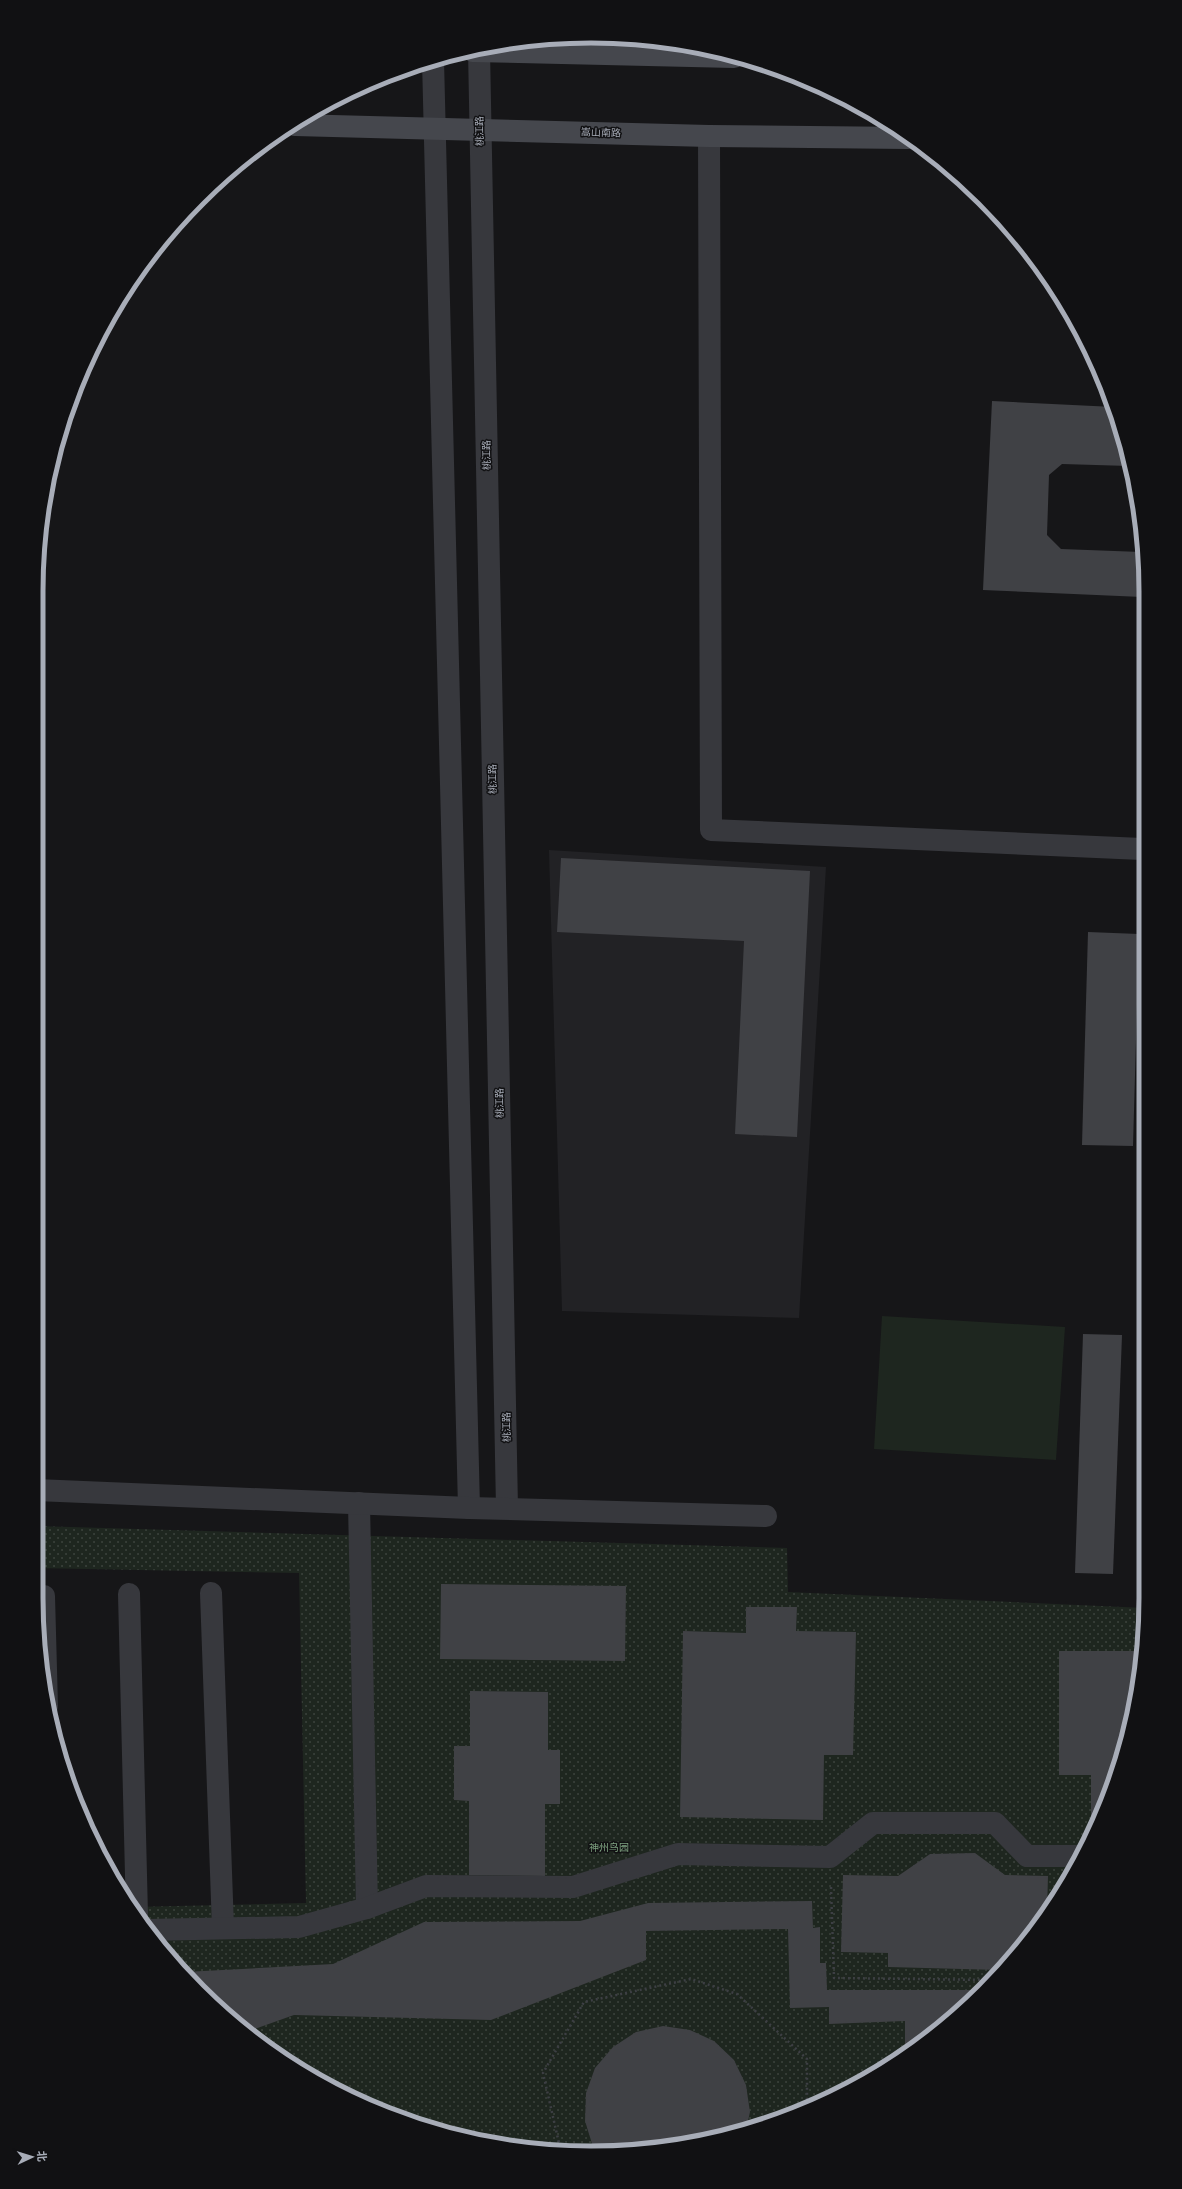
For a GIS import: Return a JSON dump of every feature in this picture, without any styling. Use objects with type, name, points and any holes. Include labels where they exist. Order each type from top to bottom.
[{"type":"main road","points":[[503,51],[708,56]]},
{"type":"main road","name":"嵩山南路","points":[[302,125],[709,136],[899,138]]},
{"type":"street","name":"桃江路","points":[[477,56],[507,1508]]},
{"type":"street","points":[[433,67],[469,1508]]},
{"type":"street","points":[[709,136],[711,830],[1139,849]]},
{"type":"street","points":[[43,1490],[469,1508],[766,1516]]},
{"type":"street","points":[[359,1503],[367,1908]]},
{"type":"street","points":[[211,1593],[223,1928]]},
{"type":"street","points":[[129,1594],[137,1904]]},
{"type":"street","points":[[44,1596],[45,1646]]},
{"type":"street","points":[[154,1930],[298,1927],[367,1908],[426,1886],[573,1887],[678,1854],[830,1857],[873,1823],[996,1823],[1027,1856],[1074,1856]]},
{"type":"path","points":[[830,1857],[834,1978],[983,1980]]},
{"type":"path","points":[[559,2145],[543,2073],[584,2002],[691,1979],[737,1994],[807,2059],[807,2101]]},
{"type":"shaded area","points":[[549,850],[826,867],[799,1318],[562,1311]]},
{"type":"green space","points":[[882,1316],[1065,1327],[1056,1460],[874,1449]]},
{"type":"green space","name":"神州鸟园","points":[[43,1526],[787,1548],[788,1592],[1139,1608],[1138,1634],[1134,1670],[1120,1740],[1110,1774],[1097,1808],[1082,1840],[1066,1872],[1026,1932],[1003,1959],[952,2010],[925,2033],[865,2073],[801,2104],[767,2117],[733,2127],[663,2141],[627,2145],[555,2145],[484,2135],[415,2117],[381,2104],[317,2073],[257,2033],[230,2010],[179,1959],[156,1932],[138,1907],[306,1903],[299,1573],[43,1568]]},
{"type":"building","points":[[992,401],[1107,407],[1124,466],[1062,464],[1049,475],[1047,535],[1061,549],[1138,552],[1139,597],[983,590]]},
{"type":"building","points":[[561,858],[810,871],[797,1137],[735,1134],[744,941],[557,932]]},
{"type":"building","points":[[1088,932],[1139,934],[1133,1146],[1082,1145]]},
{"type":"building","points":[[1083,1334],[1122,1335],[1113,1574],[1075,1573]]},
{"type":"building","points":[[441,1584],[626,1586],[625,1661],[440,1659]]},
{"type":"building","points":[[746,1607],[797,1607],[796,1631],[856,1632],[853,1755],[824,1755],[823,1820],[680,1817],[683,1631],[746,1633]]},
{"type":"building","points":[[1059,1651],[1136,1651],[1128,1705],[1120,1740],[1110,1774],[1091,1821],[1091,1775],[1059,1775]]},
{"type":"building","points":[[470,1691],[548,1692],[548,1750],[560,1750],[560,1804],[545,1804],[545,1876],[469,1875],[469,1801],[454,1800],[454,1746],[470,1746]]},
{"type":"building","points":[[975,1853],[1005,1875],[1048,1876],[1047,1902],[1026,1932],[993,1970],[888,1967],[888,1953],[841,1952],[843,1875],[898,1876],[930,1854]]},
{"type":"building","points":[[812,1901],[813,1928],[820,1927],[820,1963],[826,1963],[827,1990],[973,1990],[925,2033],[905,2047],[905,2021],[829,2024],[829,2007],[790,2008],[788,1929],[646,1931],[646,1960],[491,2020],[294,2015],[253,2030],[230,2010],[191,1972],[333,1964],[424,1922],[580,1921],[648,1903]]},
{"type":"building","points":[[663,2026],[690,2030],[714,2041],[734,2060],[746,2085],[750,2112],[748,2123],[698,2135],[663,2141],[627,2145],[593,2146],[585,2121],[586,2093],[595,2068],[613,2047],[636,2032]]}]
